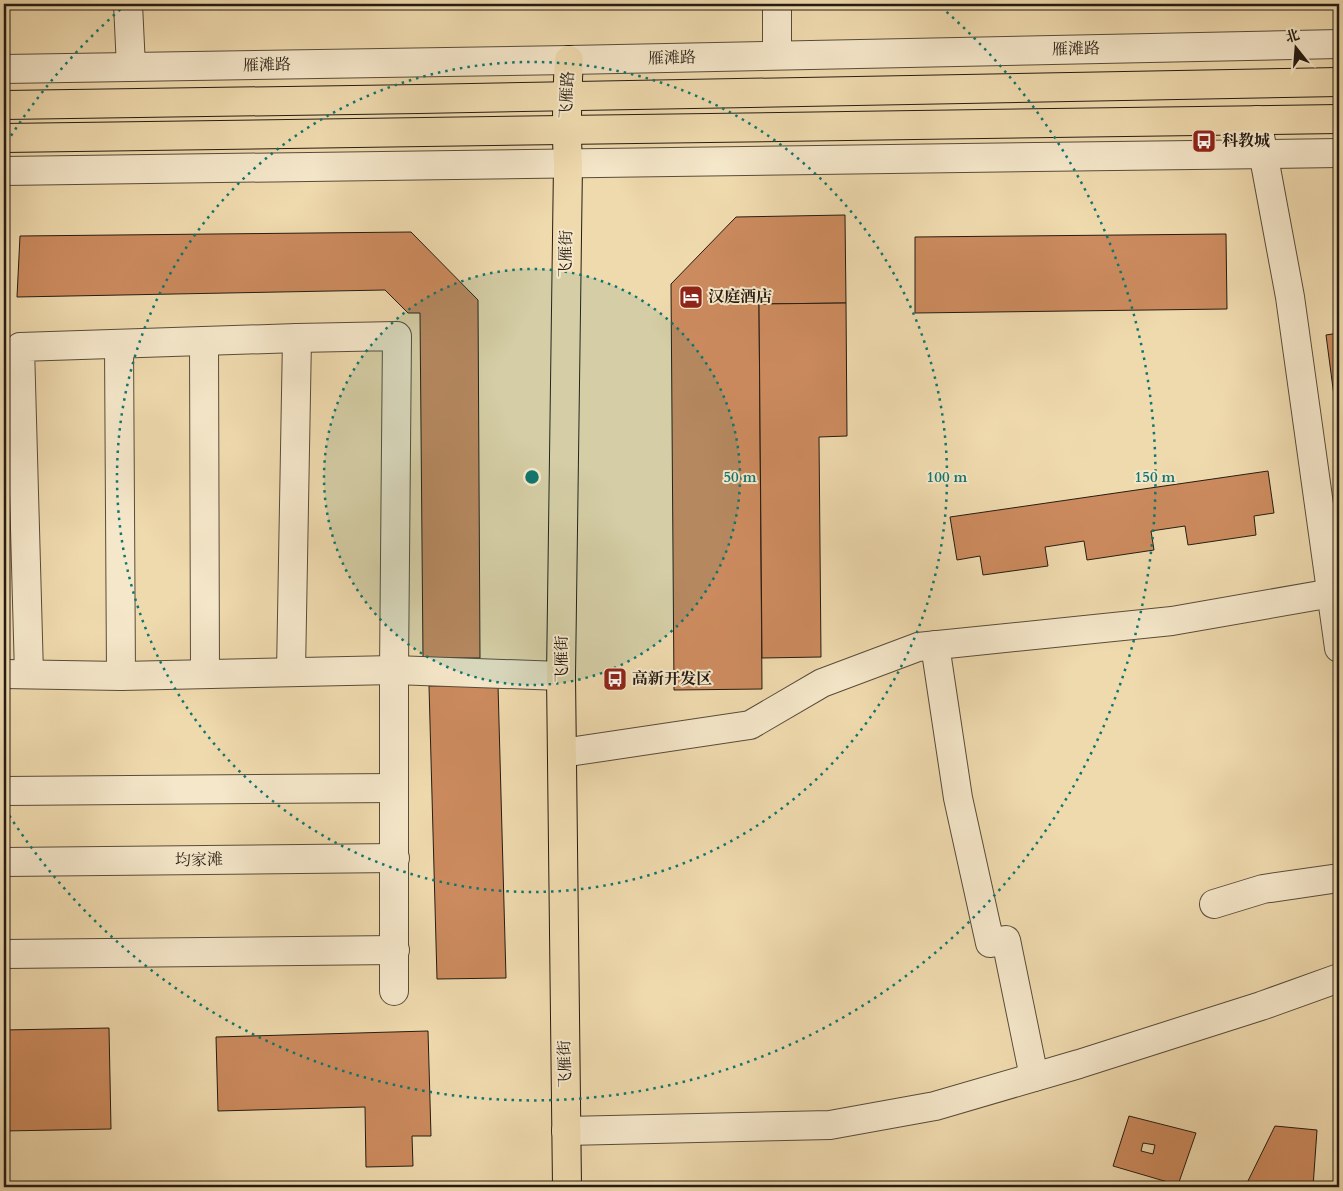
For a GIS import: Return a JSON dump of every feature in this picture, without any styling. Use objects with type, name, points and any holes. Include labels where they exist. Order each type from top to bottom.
[{"type":"main road","name":"飞雁路","points":[[566,130],[569,60]]},
{"type":"main road","points":[[4,104],[566,97],[1339,82]]},
{"type":"main road","points":[[4,138],[1339,119]]},
{"type":"main road","name":"飞雁街","points":[[566,130],[568,164],[561,676],[567,1187]]},
{"type":"street","points":[[128,4],[131,67]]},
{"type":"street","points":[[777,4],[777,55]]},
{"type":"street","name":"雁滩路","points":[[4,69],[569,60],[1339,44]]},
{"type":"street","points":[[1257,120],[1290,297],[1339,648]]},
{"type":"street","points":[[4,171],[1339,153]]},
{"type":"street","points":[[16,674],[20,347],[397,336],[394,992]]},
{"type":"street","points":[[291,672],[297,338]]},
{"type":"street","points":[[204,341],[205,674]]},
{"type":"street","points":[[119,344],[121,676]]},
{"type":"street","points":[[562,753],[750,725],[822,684],[918,647],[1172,621],[1332,593]]},
{"type":"street","points":[[935,645],[958,798],[990,943],[1006,940],[1034,1077]]},
{"type":"street","points":[[4,654],[16,674]]},
{"type":"street","points":[[16,674],[121,676],[394,670],[561,676]]},
{"type":"street","points":[[4,791],[394,788]]},
{"type":"street","name":"均家滩","points":[[4,862],[395,858]]},
{"type":"street","points":[[1214,904],[1263,889],[1339,878]]},
{"type":"street","points":[[4,954],[395,950]]},
{"type":"street","points":[[566,1131],[830,1125],[935,1106],[1079,1064],[1262,1006],[1339,978]]},
{"type":"building","points":[[4,4],[90,4],[90,7],[4,7]]},
{"type":"building","points":[[845,215],[846,303],[759,304],[762,689],[674,690],[671,284],[736,217]]},
{"type":"building","points":[[411,232],[478,300],[480,658],[423,658],[420,313],[408,313],[385,290],[17,297],[20,236]]},
{"type":"building","points":[[1226,234],[1227,309],[915,313],[915,237]]},
{"type":"building","points":[[846,303],[847,436],[819,437],[821,657],[762,658],[759,304]]},
{"type":"building","points":[[1339,333],[1339,434],[1326,335]]},
{"type":"building","points":[[1268,471],[1274,513],[1254,516],[1256,535],[1188,545],[1185,526],[1151,531],[1154,550],[1087,560],[1084,541],[1045,547],[1048,566],[983,575],[980,556],[957,560],[950,517]]},
{"type":"building","points":[[498,685],[506,978],[437,979],[429,686]]},
{"type":"building","points":[[109,1028],[111,1129],[4,1131],[4,1030]]},
{"type":"building","points":[[428,1031],[431,1136],[412,1136],[413,1166],[366,1167],[365,1107],[218,1111],[216,1037]]},
{"type":"building","points":[[1129,1116],[1196,1133],[1178,1185],[1113,1166]],"holes":[[[1143,1143],[1155,1145],[1153,1154],[1141,1151]]]},
{"type":"building","points":[[1275,1126],[1317,1130],[1313,1187],[1245,1187]]},
{"type":"place","name":"科教城","points":[[1204,141]]},
{"type":"place","name":"汉庭酒店","points":[[691,297]]},
{"type":"place","name":"高新开发区","points":[[615,679]]}]
